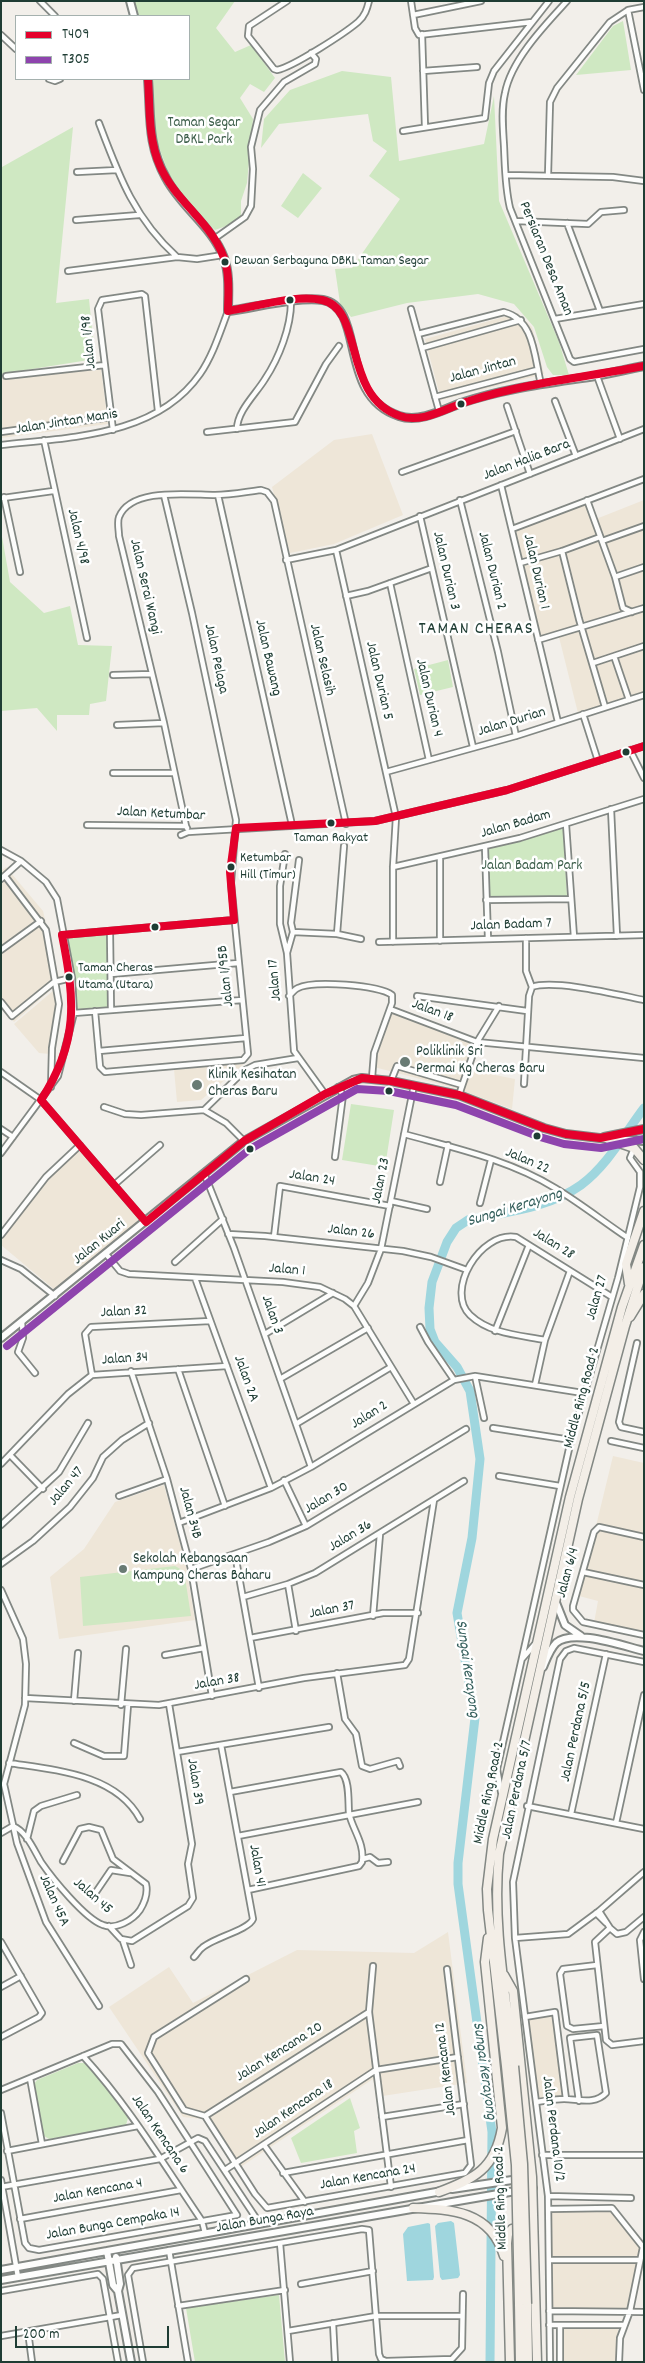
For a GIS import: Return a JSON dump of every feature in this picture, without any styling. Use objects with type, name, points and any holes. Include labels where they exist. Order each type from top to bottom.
[{"type":"highway","points":[[604,1139],[627,1142],[644,1160]]},
{"type":"highway","points":[[629,1284],[626,1264],[644,1212]]},
{"type":"highway","name":"Middle Ring Road 2","points":[[510,2066],[489,1924],[487,1889],[490,1857],[536,1644],[573,1488],[629,1284],[644,1245]]},
{"type":"highway","name":"Middle Ring Road 2","points":[[528,2362],[510,2066],[495,1890],[499,1854],[580,1490],[625,1326],[644,1267]]},
{"type":"highway","points":[[625,1326],[644,1294]]},
{"type":"highway","points":[[438,2192],[467,2181],[484,2169],[489,2162],[501,2132],[485,1962],[489,1924]]},
{"type":"highway","points":[[503,1973],[513,1991],[528,2128],[535,2236],[537,2362]]},
{"type":"highway","points":[[501,2132],[507,2138],[515,2140],[523,2136],[528,2128]]},
{"type":"highway","points":[[413,2208],[453,2209],[478,2220],[496,2237],[506,2261]]},
{"type":"highway","points":[[510,2362],[506,2261],[508,2234],[512,2229],[520,2227],[529,2229],[535,2236]]},
{"type":"highway","name":"Middle Ring Road 2","points":[[520,2362],[523,2304]]},
{"type":"street","points":[[40,1],[54,15]]},
{"type":"street","points":[[130,1],[134,15]]},
{"type":"street","points":[[287,1],[248,26],[248,36],[274,69],[281,69],[311,53],[358,22],[366,13],[370,1]]},
{"type":"street","points":[[411,1],[415,28],[421,35],[425,127]]},
{"type":"street","points":[[413,15],[480,1]]},
{"type":"street","points":[[403,131],[484,118],[488,82],[494,71],[549,1]]},
{"type":"street","name":"Persiaran Desa Aman","points":[[567,1],[518,62],[506,85],[502,122],[507,198],[570,360],[574,362],[644,349]]},
{"type":"street","points":[[548,176],[550,102],[556,88],[610,22],[628,10],[644,7]]},
{"type":"street","points":[[628,10],[644,90]]},
{"type":"street","points":[[421,35],[532,22]]},
{"type":"street","points":[[1,35],[15,48]]},
{"type":"street","points":[[214,239],[245,217],[251,206],[253,169],[251,147],[260,110],[284,82],[315,64],[316,59],[311,53]]},
{"type":"street","points":[[423,70],[477,67]]},
{"type":"street","points":[[148,80],[148,121],[154,152],[176,194],[214,239],[222,255],[228,275],[228,311]]},
{"type":"street","points":[[99,123],[117,170],[139,215],[164,245],[178,257]]},
{"type":"street","points":[[77,172],[117,170]]},
{"type":"street","points":[[506,175],[613,177],[644,181]]},
{"type":"street","points":[[516,221],[588,224],[601,212],[624,210]]},
{"type":"street","points":[[76,220],[139,215]]},
{"type":"street","points":[[567,223],[600,311]]},
{"type":"street","points":[[68,271],[178,257],[197,259],[222,255]]},
{"type":"street","name":"Jalan 1/98","points":[[113,430],[98,309],[102,300],[142,294],[145,300],[158,411]]},
{"type":"street","name":"Jalan Jintan","points":[[228,311],[291,302],[324,300],[338,308],[346,323],[360,379],[369,396],[384,409],[408,418],[541,384],[596,376],[644,366]]},
{"type":"street","points":[[237,429],[239,419],[267,377],[279,350],[290,321],[291,302]]},
{"type":"street","points":[[555,319],[644,304]]},
{"type":"street","points":[[411,310],[439,411]]},
{"type":"street","name":"Jalan Jintan Manis","points":[[1,446],[113,430],[134,424],[158,411],[185,392],[200,373],[212,354],[228,311]]},
{"type":"street","points":[[418,334],[504,312],[521,320],[528,330],[541,384]]},
{"type":"street","points":[[422,348],[521,320]]},
{"type":"street","points":[[207,432],[295,422],[326,364],[339,346]]},
{"type":"street","points":[[6,376],[105,365]]},
{"type":"street","name":"Jalan Jintan","points":[[435,397],[537,370]]},
{"type":"street","points":[[596,376],[620,439]]},
{"type":"street","points":[[555,402],[576,456]]},
{"type":"street","points":[[507,406],[530,474]]},
{"type":"street","points":[[1,432],[111,417]]},
{"type":"street","name":"Jalan Halia Bara","points":[[286,560],[336,550],[644,429]]},
{"type":"street","points":[[402,472],[516,431]]},
{"type":"street","name":"Jalan 4/98","points":[[44,440],[53,491],[87,638]]},
{"type":"street","points":[[512,529],[644,478]]},
{"type":"street","name":"Jalan Durian 1","points":[[501,485],[558,722]]},
{"type":"street","name":"Jalan Serai Wangi","points":[[186,826],[164,723],[119,536],[118,518],[137,499],[164,495],[218,495],[261,490],[267,492],[274,501]]},
{"type":"street","points":[[20,572],[3,498],[53,491]]},
{"type":"street","name":"Jalan Pelaga","points":[[164,495],[192,613],[236,828]]},
{"type":"street","name":"Jalan Bawang","points":[[218,495],[292,825]]},
{"type":"street","name":"Jalan Durian 2","points":[[460,500],[516,736]]},
{"type":"street","points":[[587,500],[615,576],[623,608],[618,616]]},
{"type":"street","name":"Jalan Selasih","points":[[274,501],[346,824]]},
{"type":"street","name":"Jalan Durian 3","points":[[420,516],[474,747]]},
{"type":"street","points":[[520,563],[644,526]]},
{"type":"street","name":"Jalan Durian 5","points":[[336,550],[396,817],[393,867],[393,942]]},
{"type":"street","points":[[562,551],[578,618],[605,707]]},
{"type":"street","points":[[615,576],[644,567]]},
{"type":"street","points":[[346,596],[432,568]]},
{"type":"street","name":"Jalan Durian 4","points":[[390,583],[429,760]]},
{"type":"street","points":[[623,608],[632,612]]},
{"type":"street","points":[[538,640],[644,608]]},
{"type":"street","points":[[593,663],[644,646]]},
{"type":"street","points":[[614,656],[629,700]]},
{"type":"street","points":[[113,675],[152,674]]},
{"type":"street","name":"Jalan Durian","points":[[386,772],[516,736],[644,695]]},
{"type":"street","points":[[583,714],[598,760]]},
{"type":"street","points":[[117,725],[164,723]]},
{"type":"street","name":"Jalan Ketumbar","points":[[87,825],[186,826],[188,832],[292,825],[346,824],[396,817],[507,790],[644,746]]},
{"type":"street","points":[[630,750],[644,778]]},
{"type":"street","points":[[113,773],[174,773]]},
{"type":"street","name":"Jalan Badam","points":[[393,867],[485,847],[644,799]]},
{"type":"street","points":[[612,809],[617,936]]},
{"type":"street","points":[[566,824],[574,937]]},
{"type":"street","name":"Jalan 1/95B","points":[[99,1051],[100,1068],[106,1072],[243,1060],[248,1054],[230,872],[236,828]]},
{"type":"street","points":[[181,834],[188,832]]},
{"type":"street","points":[[337,934],[344,846]]},
{"type":"street","points":[[485,847],[488,940]]},
{"type":"street","points":[[1,850],[21,861],[46,882],[57,899],[62,935],[72,978],[74,1013],[62,1068],[51,1087],[1,1153]]},
{"type":"street","name":"Jalan 17","points":[[285,854],[280,886],[280,924],[286,953],[294,1051],[325,1094]]},
{"type":"street","points":[[440,857],[440,941]]},
{"type":"street","points":[[286,953],[293,932],[291,923],[299,860]]},
{"type":"street","points":[[21,861],[3,878],[41,921],[46,930],[59,1004],[52,1048],[51,1087]]},
{"type":"street","points":[[486,900],[571,899]]},
{"type":"street","points":[[62,935],[234,920]]},
{"type":"street","points":[[1,950],[41,921]]},
{"type":"street","points":[[110,931],[111,1010]]},
{"type":"street","points":[[293,932],[337,934],[361,938]]},
{"type":"street","name":"Jalan Badam 7","points":[[379,942],[644,935]]},
{"type":"street","points":[[524,1084],[528,1010],[532,987],[524,957],[526,938]]},
{"type":"street","points":[[111,974],[238,963]]},
{"type":"street","points":[[1,1002],[12,1016],[54,982],[72,978]]},
{"type":"street","name":"Jalan 18","points":[[289,996],[298,988],[312,984],[358,986],[387,992],[393,998],[390,1009],[477,1042],[644,1058]]},
{"type":"street","points":[[532,987],[542,985],[591,989],[644,1000]]},
{"type":"street","points":[[417,996],[528,1010]]},
{"type":"street","points":[[74,1013],[242,1000]]},
{"type":"street","points":[[459,1095],[477,1042],[499,1006]]},
{"type":"street","points":[[372,1078],[374,1053],[390,1009]]},
{"type":"street","points":[[95,1011],[99,1051],[246,1038]]},
{"type":"street","points":[[204,1110],[245,1070],[255,1065],[298,1058]]},
{"type":"street","points":[[392,1081],[397,1066],[462,1085]]},
{"type":"street","points":[[1,1072],[41,1100],[146,1222]]},
{"type":"street","name":"Jalan Kuari","points":[[1,1338],[244,1141],[325,1094],[354,1080],[372,1078],[459,1095],[544,1128],[566,1134],[604,1139],[641,1130]]},
{"type":"street","name":"Jalan 23","points":[[354,1306],[368,1284],[381,1249],[414,1086]]},
{"type":"street","points":[[335,1157],[342,1095],[338,1087]]},
{"type":"street","points":[[104,1107],[124,1114],[141,1115],[204,1110],[226,1123],[244,1141]]},
{"type":"street","points":[[1,1129],[13,1137]]},
{"type":"street","name":"Jalan 22","points":[[404,1134],[448,1145],[555,1187],[628,1238]]},
{"type":"street","points":[[627,1142],[644,1141]]},
{"type":"street","points":[[634,1148],[644,1141]]},
{"type":"street","points":[[1,1235],[46,1177],[80,1145]]},
{"type":"street","points":[[114,1185],[160,1145]]},
{"type":"street","points":[[440,1182],[448,1145]]},
{"type":"street","name":"Jalan 27","points":[[502,1799],[497,1769],[521,1660],[535,1608],[560,1486],[582,1393],[612,1298],[628,1238],[641,1179],[638,1167],[630,1158],[634,1148]]},
{"type":"street","points":[[480,1203],[490,1160]]},
{"type":"street","name":"Jalan 3","points":[[204,1173],[265,1334],[311,1467]]},
{"type":"street","name":"Jalan 24","points":[[274,1237],[280,1186],[390,1204]]},
{"type":"street","points":[[390,1204],[427,1209]]},
{"type":"street","points":[[175,1262],[223,1220]]},
{"type":"street","name":"Jalan 26","points":[[228,1234],[274,1237],[381,1249],[431,1257],[467,1270]]},
{"type":"street","name":"Jalan 28","points":[[545,1340],[495,1331],[476,1321],[464,1307],[462,1299],[467,1270],[484,1247],[504,1236],[516,1237],[612,1298]]},
{"type":"street","points":[[495,1331],[529,1244]]},
{"type":"street","name":"Jalan 1","points":[[106,1254],[120,1271],[129,1274],[246,1282],[292,1283],[320,1287],[333,1293],[354,1306],[414,1404]]},
{"type":"street","points":[[1,1260],[22,1269],[55,1296]]},
{"type":"street","points":[[535,1386],[545,1340],[570,1271]]},
{"type":"street","name":"Jalan 2A","points":[[195,1278],[271,1488]]},
{"type":"street","points":[[265,1334],[333,1293]]},
{"type":"street","name":"Jalan 32","points":[[92,1375],[84,1334],[90,1327],[210,1321]]},
{"type":"street","points":[[22,1322],[22,1338],[18,1352],[35,1373]]},
{"type":"street","points":[[420,1327],[428,1342],[456,1380]]},
{"type":"street","points":[[280,1379],[368,1328]]},
{"type":"street","points":[[637,1343],[619,1424],[622,1427],[644,1432]]},
{"type":"street","name":"Jalan 34","points":[[1,1464],[11,1456],[68,1394],[92,1375],[227,1366]]},
{"type":"street","points":[[296,1424],[391,1367]]},
{"type":"street","points":[[178,1369],[225,1506]]},
{"type":"street","name":"Jalan 34B","points":[[131,1371],[166,1479],[191,1569],[212,1696]]},
{"type":"street","points":[[473,1376],[484,1418]]},
{"type":"street","name":"Jalan 2","points":[[179,1523],[271,1488],[311,1467],[456,1380],[473,1376],[582,1393]]},
{"type":"street","points":[[1,1526],[43,1489],[59,1472],[88,1423]]},
{"type":"street","name":"Jalan 47","points":[[1,1564],[33,1541],[70,1507],[93,1478],[103,1457],[122,1440],[149,1424]]},
{"type":"street","name":"Jalan 30","points":[[191,1569],[306,1526],[466,1428]]},
{"type":"street","points":[[493,1428],[571,1440]]},
{"type":"street","points":[[611,1441],[644,1448]]},
{"type":"street","points":[[11,1456],[43,1489]]},
{"type":"street","points":[[499,1476],[560,1486]]},
{"type":"street","points":[[119,1496],[166,1479]]},
{"type":"street","points":[[284,1480],[306,1526]]},
{"type":"street","name":"Jalan 36","points":[[243,1597],[288,1584],[315,1573],[464,1481]]},
{"type":"street","points":[[418,1613],[434,1500]]},
{"type":"street","name":"Jalan 6/4","points":[[644,1537],[599,1527],[594,1532],[573,1606],[580,1620],[644,1635]]},
{"type":"street","points":[[373,1616],[380,1534]]},
{"type":"street","points":[[235,1554],[259,1688]]},
{"type":"street","points":[[583,1572],[644,1585]]},
{"type":"street","points":[[288,1584],[296,1631]]},
{"type":"street","name":"Jalan 45A","points":[[1,1590],[23,1639],[26,1664],[25,1698],[19,1730],[4,1784],[13,1826],[19,1851],[46,1922],[99,2006]]},
{"type":"street","points":[[555,1600],[566,1625],[582,1637]]},
{"type":"street","name":"Jalan 37","points":[[250,1638],[393,1613],[418,1613]]},
{"type":"street","name":"Jalan 38","points":[[25,1698],[121,1705],[170,1704],[337,1673],[399,1667],[405,1665],[409,1659],[418,1613]]},
{"type":"street","points":[[539,1675],[556,1643],[570,1637],[582,1637],[644,1650]]},
{"type":"street","points":[[521,1660],[536,1644]]},
{"type":"street","points":[[165,1655],[204,1648]]},
{"type":"street","name":"Jalan Perdana 5/7","points":[[515,1938],[513,1882],[527,1806],[560,1659],[566,1651],[574,1648],[606,1654]]},
{"type":"street","points":[[121,1705],[126,1649]]},
{"type":"street","points":[[74,1702],[78,1653]]},
{"type":"street","points":[[606,1654],[644,1662]]},
{"type":"street","name":"Jalan Perdana 5/5","points":[[572,1814],[606,1654]]},
{"type":"street","points":[[337,1673],[345,1719],[356,1734],[362,1766],[370,1769],[398,1761],[400,1766]]},
{"type":"street","points":[[616,1823],[644,1695]]},
{"type":"street","name":"Jalan 39","points":[[123,1940],[135,1940],[190,1903],[194,1890],[188,1864],[192,1844],[170,1704]]},
{"type":"street","points":[[74,1744],[96,1754],[124,1756],[128,1705]]},
{"type":"street","points":[[177,1752],[221,1746],[329,1726]]},
{"type":"street","name":"Jalan 41","points":[[194,1957],[202,1947],[252,1924],[253,1919],[221,1746]]},
{"type":"street","points":[[9,1763],[90,1778],[127,1800],[140,1819]]},
{"type":"street","points":[[230,1792],[341,1772],[345,1777],[350,1817],[356,1828],[362,1862]]},
{"type":"street","points":[[27,1839],[34,1812],[41,1806],[77,1795]]},
{"type":"street","points":[[238,1836],[350,1817],[418,1802]]},
{"type":"street","points":[[527,1806],[644,1829]]},
{"type":"street","points":[[1,1833],[13,1826]]},
{"type":"street","name":"Jalan 45","points":[[13,1826],[20,1830],[42,1863],[72,1900],[99,1923],[109,1926],[128,1920],[139,1912],[147,1892],[146,1884],[140,1878],[130,1873],[110,1854],[102,1831],[89,1827],[80,1829],[63,1861]]},
{"type":"street","points":[[248,1890],[362,1862],[370,1857],[378,1863],[388,1862]]},
{"type":"street","points":[[96,1892],[111,1870],[130,1873]]},
{"type":"street","points":[[515,1938],[568,1934],[644,1872]]},
{"type":"street","points":[[597,1912],[615,1933],[621,1934],[644,1917]]},
{"type":"street","points":[[109,1926],[123,1940],[131,1965]]},
{"type":"street","points":[[610,1928],[595,1942],[604,2026],[608,2044],[644,2042]]},
{"type":"street","points":[[644,1932],[640,1940],[644,1978]]},
{"type":"street","name":"Jalan Perdana 10/2","points":[[515,1938],[548,2196],[550,2362]]},
{"type":"street","points":[[1,1942],[42,2013],[39,2017],[1,2037]]},
{"type":"street","points":[[597,1965],[563,1969],[560,1974],[567,2026],[573,2029],[604,2026]]},
{"type":"street","points":[[372,1966],[369,2012],[391,2187]]},
{"type":"street","name":"Jalan Kencana 12","points":[[447,1970],[458,2056],[459,2085],[464,2104],[471,2166]]},
{"type":"street","points":[[1,1987],[21,1976]]},
{"type":"street","points":[[236,2163],[205,2116],[184,2110],[148,2052],[154,2037],[246,1979]]},
{"type":"street","name":"Jalan Kencana 20","points":[[205,2116],[369,2012]]},
{"type":"street","points":[[525,2016],[555,2012],[566,2099]]},
{"type":"street","points":[[536,2102],[566,2099],[579,2101],[600,2098],[606,2093],[599,2037],[594,2034],[570,2038],[579,2101]]},
{"type":"street","points":[[1,2090],[118,2043],[128,2051],[189,2141]]},
{"type":"street","name":"Jalan Kencana 6","points":[[83,2056],[111,2086],[202,2221],[205,2233]]},
{"type":"street","points":[[376,2070],[458,2056]]},
{"type":"street","name":"Jalan Kencana 18","points":[[225,2170],[376,2070]]},
{"type":"street","points":[[30,2078],[42,2144]]},
{"type":"street","points":[[382,2117],[464,2104]]},
{"type":"street","name":"Jalan Bunga Cempaka 14","points":[[1,2114],[26,2246],[39,2250],[237,2215],[189,2141]]},
{"type":"street","points":[[7,2150],[138,2126]]},
{"type":"street","points":[[2,2187],[160,2159],[189,2141],[198,2138],[205,2141],[260,2224]]},
{"type":"street","points":[[284,2173],[468,2140]]},
{"type":"street","points":[[264,2145],[305,2202]]},
{"type":"street","points":[[542,2155],[644,2155]]},
{"type":"street","name":"Jalan Kencana 24","points":[[236,2163],[265,2208],[462,2174],[471,2166]]},
{"type":"street","name":"Jalan Bunga Raya","points":[[1,2270],[532,2177]]},
{"type":"street","points":[[1,2180],[18,2277]]},
{"type":"street","name":"Jalan Bunga Raya","points":[[1,2280],[533,2188]]},
{"type":"street","name":"Jalan Kencana 4","points":[[20,2218],[181,2190]]},
{"type":"street","points":[[548,2196],[632,2198]]},
{"type":"street","points":[[549,2209],[612,2208],[643,2247],[630,2312],[620,2338],[619,2362]]},
{"type":"street","points":[[143,2362],[128,2275],[134,2268],[362,2229],[369,2230],[381,2359],[386,2361],[452,2359],[462,2348],[463,2294]]},
{"type":"street","points":[[280,2243],[290,2362]]},
{"type":"street","points":[[114,2249],[116,2260],[113,2285],[118,2291],[130,2362]]},
{"type":"street","points":[[169,2250],[188,2362]]},
{"type":"street","points":[[107,2251],[114,2272]]},
{"type":"street","points":[[114,2272],[122,2264],[137,2256]]},
{"type":"street","points":[[550,2260],[640,2260]]},
{"type":"street","points":[[92,2264],[114,2272]]},
{"type":"street","points":[[301,2284],[372,2271]]},
{"type":"street","points":[[1,2291],[98,2274],[104,2279],[118,2361],[111,2362]]},
{"type":"street","points":[[178,2306],[285,2290]]},
{"type":"street","points":[[549,2311],[644,2311]]},
{"type":"street","points":[[1,2336],[122,2315]]},
{"type":"street","points":[[288,2331],[376,2316],[462,2316]]},
{"type":"street","points":[[333,2323],[335,2362]]},
{"type":"street","points":[[560,2324],[560,2362]]},
{"type":"street","points":[[549,2325],[624,2325]]},
{"type":"street","points":[[28,2331],[32,2362]]},
{"type":"shaded area","points":[[518,313],[532,327],[544,374],[441,400],[425,339]]},
{"type":"shaded area","points":[[100,361],[108,424],[1,438],[1,375]]},
{"type":"shaded area","points":[[372,434],[403,515],[334,544],[290,553],[272,487],[334,440]]},
{"type":"shaded area","points":[[644,500],[644,696],[579,717],[558,633],[539,638],[516,530],[589,502],[596,519]]},
{"type":"shaded area","points":[[6,867],[43,911],[60,982],[14,1022],[1,1006],[1,871]]},
{"type":"shaded area","points":[[54,990],[57,1006],[50,1054],[39,1053],[14,1024]]},
{"type":"shaded area","points":[[391,1012],[475,1043],[465,1069],[515,1079],[512,1109],[455,1088],[374,1067]]},
{"type":"shaded area","name":"Klinik Kesihatan Cheras Baru","points":[[244,1064],[201,1100],[177,1102],[174,1069]]},
{"type":"shaded area","points":[[80,1148],[142,1222],[55,1290],[1,1245],[1,1240],[57,1169]]},
{"type":"shaded area","points":[[613,1456],[644,1463],[644,1634],[594,1623],[598,1601],[579,1596]]},
{"type":"shaded area","name":"Sekolah Kebangsaan Kampung Cheras Baharu","points":[[164,1485],[185,1561],[195,1620],[59,1639],[50,1577],[84,1549],[115,1502]]},
{"type":"shaded area","points":[[448,1932],[467,2083],[376,2097],[373,2079],[236,2170],[203,2119],[183,2117],[109,2007],[169,1967],[193,2003],[297,1950],[414,1953]]},
{"type":"shaded area","points":[[553,2015],[564,2097],[538,2100],[527,2018]]},
{"type":"shaded area","points":[[612,2210],[641,2248],[629,2310],[551,2309],[551,2211]]},
{"type":"shaded area","points":[[562,2327],[618,2327],[617,2362],[563,2362]]},
{"type":"green space","name":"Taman Segar DBKL Park","points":[[132,1],[235,1],[216,28],[235,52],[251,45],[275,78],[264,92],[250,84],[240,98],[253,119],[247,183],[241,201],[241,216],[229,225],[215,230],[190,208],[169,175],[154,133],[153,80],[190,80],[190,15],[137,15]]},
{"type":"green space","points":[[623,21],[631,70],[576,75],[613,26]]},
{"type":"green space","points":[[342,71],[391,77],[399,161],[484,144],[494,96],[499,201],[559,342],[569,375],[553,375],[547,367],[534,327],[514,304],[478,294],[407,303],[351,317],[340,303],[335,269],[352,268],[400,199],[369,176],[387,151],[373,141],[368,114],[279,124],[261,148],[264,119],[290,90]]},
{"type":"green space","points":[[73,127],[56,303],[89,299],[95,359],[1,374],[2,167]]},
{"type":"green space","points":[[303,173],[322,188],[298,218],[281,206]]},
{"type":"green space","points":[[1,531],[10,582],[44,613],[70,606],[78,645],[112,646],[106,701],[90,704],[89,715],[57,715],[57,731],[37,708],[1,711]]},
{"type":"green space","points":[[448,660],[453,687],[420,695],[414,669]]},
{"type":"green space","name":"Jalan Badam Park","points":[[563,826],[567,897],[486,900],[485,847]]},
{"type":"green space","points":[[110,931],[111,1010],[74,1013],[72,978],[62,935]]},
{"type":"green space","points":[[351,1104],[394,1110],[385,1167],[342,1160]]},
{"type":"green space","points":[[175,1566],[184,1571],[191,1616],[83,1626],[80,1577]]},
{"type":"green space","points":[[78,2063],[84,2063],[109,2090],[128,2118],[126,2125],[49,2139],[44,2136],[34,2084],[37,2080]]},
{"type":"green space","points":[[350,2098],[360,2128],[354,2131],[357,2153],[301,2163],[291,2138]]},
{"type":"green space","points":[[279,2295],[285,2362],[195,2362],[186,2308]]},
{"type":"water","points":[[451,2221],[454,2223],[460,2275],[458,2278],[442,2280],[440,2277],[435,2226],[438,2223]]},
{"type":"water","points":[[430,2224],[433,2280],[407,2281],[403,2234],[408,2227]]},
{"type":"waterway","name":"Sungai Kerayong","points":[[490,2362],[492,2132],[458,1884],[458,1863],[475,1718],[457,1613],[472,1538],[480,1459],[470,1391],[457,1367],[435,1342],[430,1329],[429,1308],[432,1282],[447,1242],[456,1228],[468,1220],[527,1208],[569,1193],[590,1177],[607,1159],[644,1108]]},
{"type":"transit line","name":"T409","points":[[148,80],[150,123],[156,156],[167,179],[205,226],[221,251],[228,276],[228,311],[300,299],[322,300],[335,307],[344,319],[361,373],[369,391],[381,406],[400,416],[418,418],[512,389],[644,366]]},
{"type":"transit line","name":"T409","points":[[644,746],[507,790],[375,821],[236,828],[230,872],[234,920],[62,935],[70,980],[71,1020],[62,1059],[41,1100],[146,1222],[244,1141],[325,1094],[362,1078],[391,1081],[459,1095],[544,1128],[566,1134],[600,1138],[644,1129]]},
{"type":"transit line","name":"T305","points":[[7,1346],[250,1149],[357,1089],[389,1091],[456,1105],[540,1137],[564,1144],[601,1148],[644,1139]]},
{"type":"place","name":"Dewan Serbaguna DBKL Taman Segar","points":[[225,262]]},
{"type":"place","name":"Taman Rakyat","points":[[331,823]]},
{"type":"place","name":"Ketumbar Hill (Timur)","points":[[231,867]]},
{"type":"place","name":"Taman Cheras Utama (Utara)","points":[[69,977]]},
{"type":"place","name":"Poliklinik Sri Permai Kg Cheras Baru","points":[[405,1062]]},
{"type":"place","name":"Klinik Kesihatan Cheras Baru","points":[[197,1085]]},
{"type":"place","name":"Sekolah Kebangsaan Kampung Cheras Baharu","points":[[123,1569]]},
{"type":"district","name":"TAMAN CHERAS","points":[[476,631]]}]
